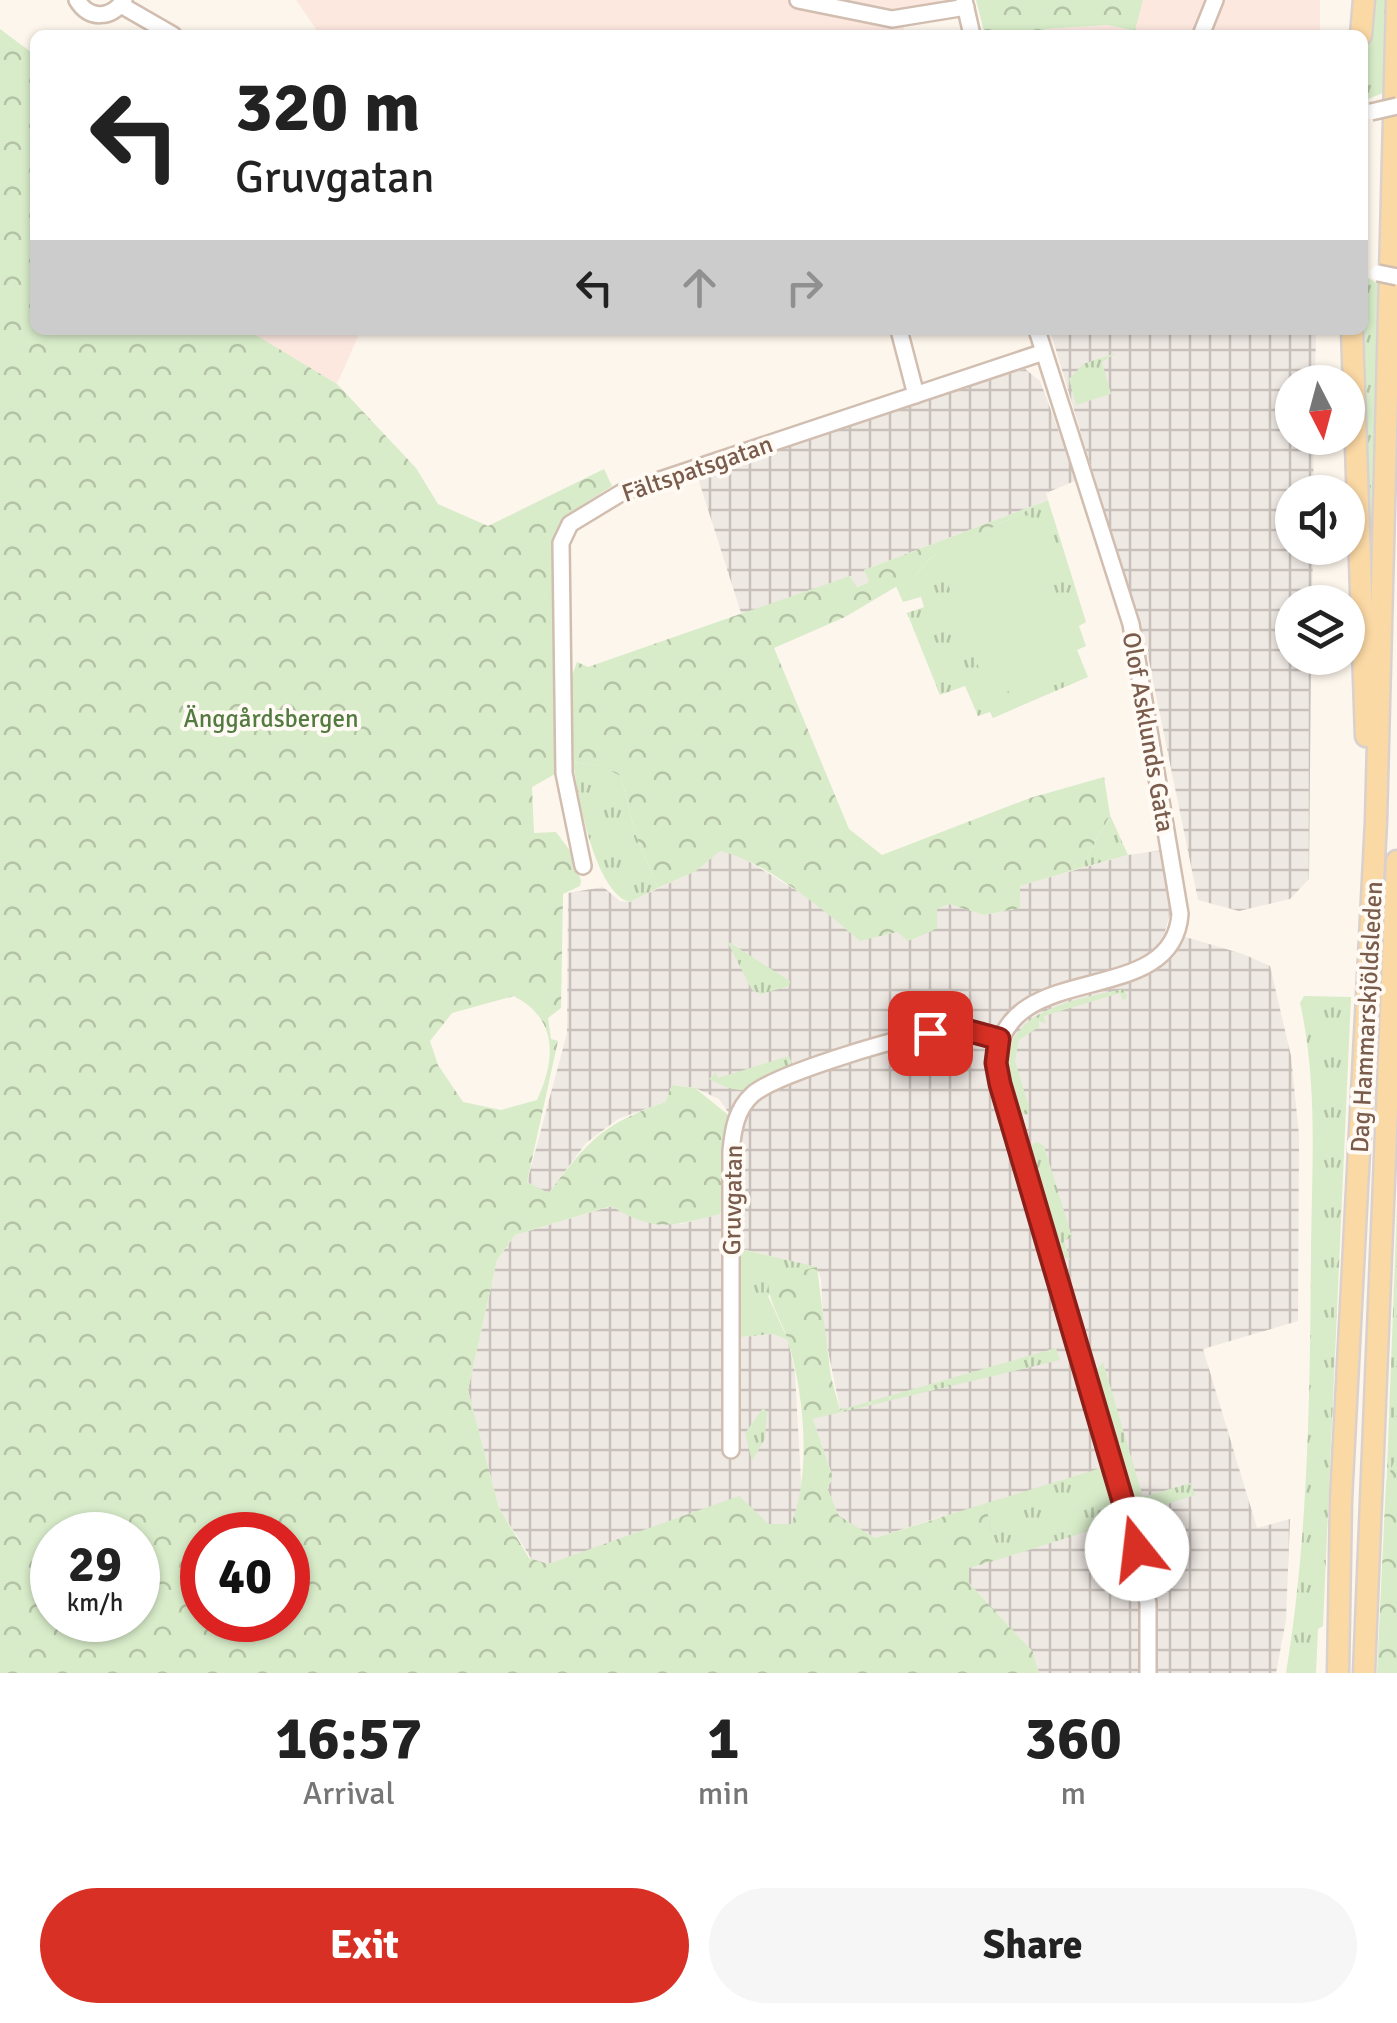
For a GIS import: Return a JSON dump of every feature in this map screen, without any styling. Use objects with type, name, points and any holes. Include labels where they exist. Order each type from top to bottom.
[{"type":"main road","points":[[1362,30],[1364,0]]},
{"type":"main road","name":"Dag Hammarskjöldsleden","points":[[1338,1673],[1341,1500],[1370,973],[1384,604],[1397,2]]},
{"type":"main road","points":[[1352,335],[1362,548],[1370,973]]},
{"type":"main road","name":"Dag Hammarskjöldsleden","points":[[1364,1673],[1397,861]]},
{"type":"main road","points":[[1394,962],[1397,930]]},
{"type":"main road","points":[[1329,1673],[1341,1500]]},
{"type":"street","points":[[77,0],[86,11],[98,15],[122,3],[165,30]]},
{"type":"street","points":[[798,0],[892,20],[965,4],[971,30]]},
{"type":"street","points":[[1203,30],[1215,0]]},
{"type":"street","points":[[1368,114],[1397,106]]},
{"type":"street","points":[[1370,270],[1397,277]]},
{"type":"street","points":[[900,335],[916,395]]},
{"type":"street","name":"Olof Asklunds Gata","points":[[999,1039],[1007,1024],[1025,1008],[1129,973],[1158,957],[1176,934],[1180,914],[1131,624],[1038,335]]},
{"type":"street","name":"Fältspatsgatan","points":[[584,866],[562,743],[562,543],[570,524],[621,493],[1044,352]]},
{"type":"street","name":"Gruvgatan","points":[[731,1450],[730,1151],[736,1119],[744,1103],[764,1086],[792,1074],[915,1036],[966,1030],[999,1039]]},
{"type":"street","points":[[999,1039],[996,1063],[1000,1084],[1137,1549],[1148,1603],[1148,1673]]},
{"type":"shaded area","points":[[296,0],[943,0],[904,8],[904,30],[317,30]]},
{"type":"shaded area","points":[[1143,0],[1320,0],[1320,30],[1135,30]]},
{"type":"shaded area","points":[[1108,25],[1130,30],[1044,30],[1046,29]]},
{"type":"shaded area","points":[[256,335],[359,335],[337,384]]},
{"type":"shaded area","points":[[1052,335],[1316,335],[1315,365],[1275,365],[1275,455],[1314,455],[1313,475],[1275,475],[1275,565],[1313,565],[1312,585],[1275,585],[1275,675],[1311,675],[1309,879],[1290,899],[1239,911],[1198,900],[1148,656]]},
{"type":"shaded area","points":[[1025,369],[1040,381],[1077,480],[1046,493],[1048,500],[864,570],[869,582],[856,587],[851,576],[742,616],[697,475]]},
{"type":"shaded area","points":[[1163,850],[1170,914],[1165,931],[1270,966],[1291,1056],[1299,1135],[1298,1321],[1203,1349],[1257,1528],[1290,1519],[1286,1620],[1276,1673],[1039,1673],[1033,1652],[969,1583],[969,1568],[943,1516],[875,1538],[839,1517],[827,1488],[833,1478],[813,1419],[840,1409],[824,1331],[821,1279],[817,1268],[742,1249],[742,1337],[773,1334],[788,1340],[795,1373],[802,1498],[791,1524],[611,1543],[548,1564],[534,1563],[499,1508],[468,1390],[497,1260],[515,1235],[612,1206],[681,1224],[720,1214],[733,1119],[719,1099],[695,1088],[672,1085],[665,1102],[618,1119],[586,1143],[548,1194],[527,1182],[567,1033],[568,893],[603,887],[620,901],[630,902],[695,871],[719,851],[738,855],[812,900],[859,940],[949,904],[984,915],[1020,908],[1019,886],[1128,855]]},
{"type":"green space","points":[[976,0],[1143,0],[1135,30],[1108,25],[984,30]]},
{"type":"green space","points":[[1370,0],[1386,0],[1383,93],[1368,99],[1368,30]]},
{"type":"green space","name":"Änggårdsbergen","points":[[0,29],[30,51],[30,335],[256,335],[337,384],[416,468],[438,504],[488,526],[604,469],[612,486],[562,518],[552,546],[555,774],[532,787],[534,833],[556,832],[571,852],[581,881],[580,886],[563,894],[561,1008],[548,1018],[551,1039],[558,1041],[527,1182],[549,1193],[598,1136],[626,1118],[665,1102],[672,1085],[695,1088],[732,1118],[720,1214],[664,1225],[626,1215],[611,1206],[515,1235],[497,1260],[468,1390],[499,1508],[529,1558],[548,1564],[739,1496],[769,1524],[791,1524],[802,1481],[801,1407],[793,1359],[772,1302],[768,1279],[817,1267],[831,1377],[840,1410],[813,1419],[833,1478],[827,1488],[839,1516],[875,1538],[980,1505],[987,1511],[997,1560],[969,1568],[969,1583],[1033,1652],[1039,1673],[0,1673]],"holes":[[[514,996],[539,1016],[546,1028],[550,1055],[537,1100],[501,1110],[463,1102],[438,1065],[430,1041],[452,1013]]]},
{"type":"green space","points":[[1368,278],[1379,284],[1374,534],[1370,537],[1365,335],[1368,335]]},
{"type":"green space","points":[[1116,353],[1102,362],[1111,394],[1076,405],[1069,379],[1083,364]]},
{"type":"green space","points":[[1048,500],[1086,622],[1079,626],[1086,646],[1077,650],[1088,677],[993,718],[990,712],[978,716],[965,686],[940,695],[907,613],[924,607],[921,597],[903,602],[895,584],[916,575],[930,558]]},
{"type":"green space","points":[[1048,500],[930,558],[916,575],[845,617],[774,648],[849,829],[882,855],[1030,798],[1104,777],[1110,815],[1081,868],[1020,886],[1020,908],[984,915],[949,904],[937,909],[937,929],[908,941],[897,932],[860,941],[775,876],[720,851],[696,871],[658,888],[635,833],[621,776],[601,766],[573,762],[569,683],[577,662],[588,667],[850,576],[857,587],[869,582],[864,570]]},
{"type":"green space","points":[[1028,515],[1082,665],[990,698],[935,549]]},
{"type":"green space","points":[[573,762],[602,766],[621,776],[635,833],[658,888],[630,902],[607,881],[590,841]]},
{"type":"green space","points":[[1110,815],[1128,855],[1081,868]]},
{"type":"green space","points":[[727,941],[790,981],[789,986],[761,994],[752,990]]},
{"type":"green space","points":[[1124,989],[1127,997],[1123,1001],[1120,993],[1044,1016],[1046,1024],[1039,1021],[1039,1027],[1019,1040],[1015,1061],[1029,1107],[1028,1114],[1021,1115],[1008,1061],[1020,1029],[1050,1009]]},
{"type":"green space","points":[[1304,996],[1351,997],[1323,1626],[1318,1629],[1316,1673],[1286,1673],[1304,1514],[1309,1407],[1313,1125],[1300,1003]]},
{"type":"green space","points":[[789,1056],[793,1067],[751,1088],[735,1089],[709,1079],[716,1072],[718,1078]]},
{"type":"green space","points":[[1038,1142],[1044,1146],[1072,1237],[1064,1241],[1070,1260],[1063,1257],[1034,1160],[1031,1145]]},
{"type":"green space","points":[[1397,1206],[1397,1459],[1385,1522]]},
{"type":"green space","points":[[741,1249],[817,1267],[790,1277],[768,1296],[788,1340],[773,1334],[741,1337]]},
{"type":"green space","points":[[1056,1348],[1060,1360],[813,1419],[840,1410]]},
{"type":"green space","points":[[1103,1362],[1143,1497],[1191,1483],[1195,1495],[1150,1510],[1167,1570],[1155,1568],[1097,1370]]},
{"type":"green space","points":[[763,1408],[767,1412],[765,1439],[752,1461],[745,1433]]},
{"type":"green space","points":[[1397,1454],[1397,1673],[1377,1673],[1386,1482]]},
{"type":"green space","points":[[1101,1468],[1117,1522],[997,1560],[987,1511],[980,1505]]},
{"type":"route","points":[[930,1033],[966,1030],[999,1039],[996,1063],[1000,1084],[1137,1549]]}]
